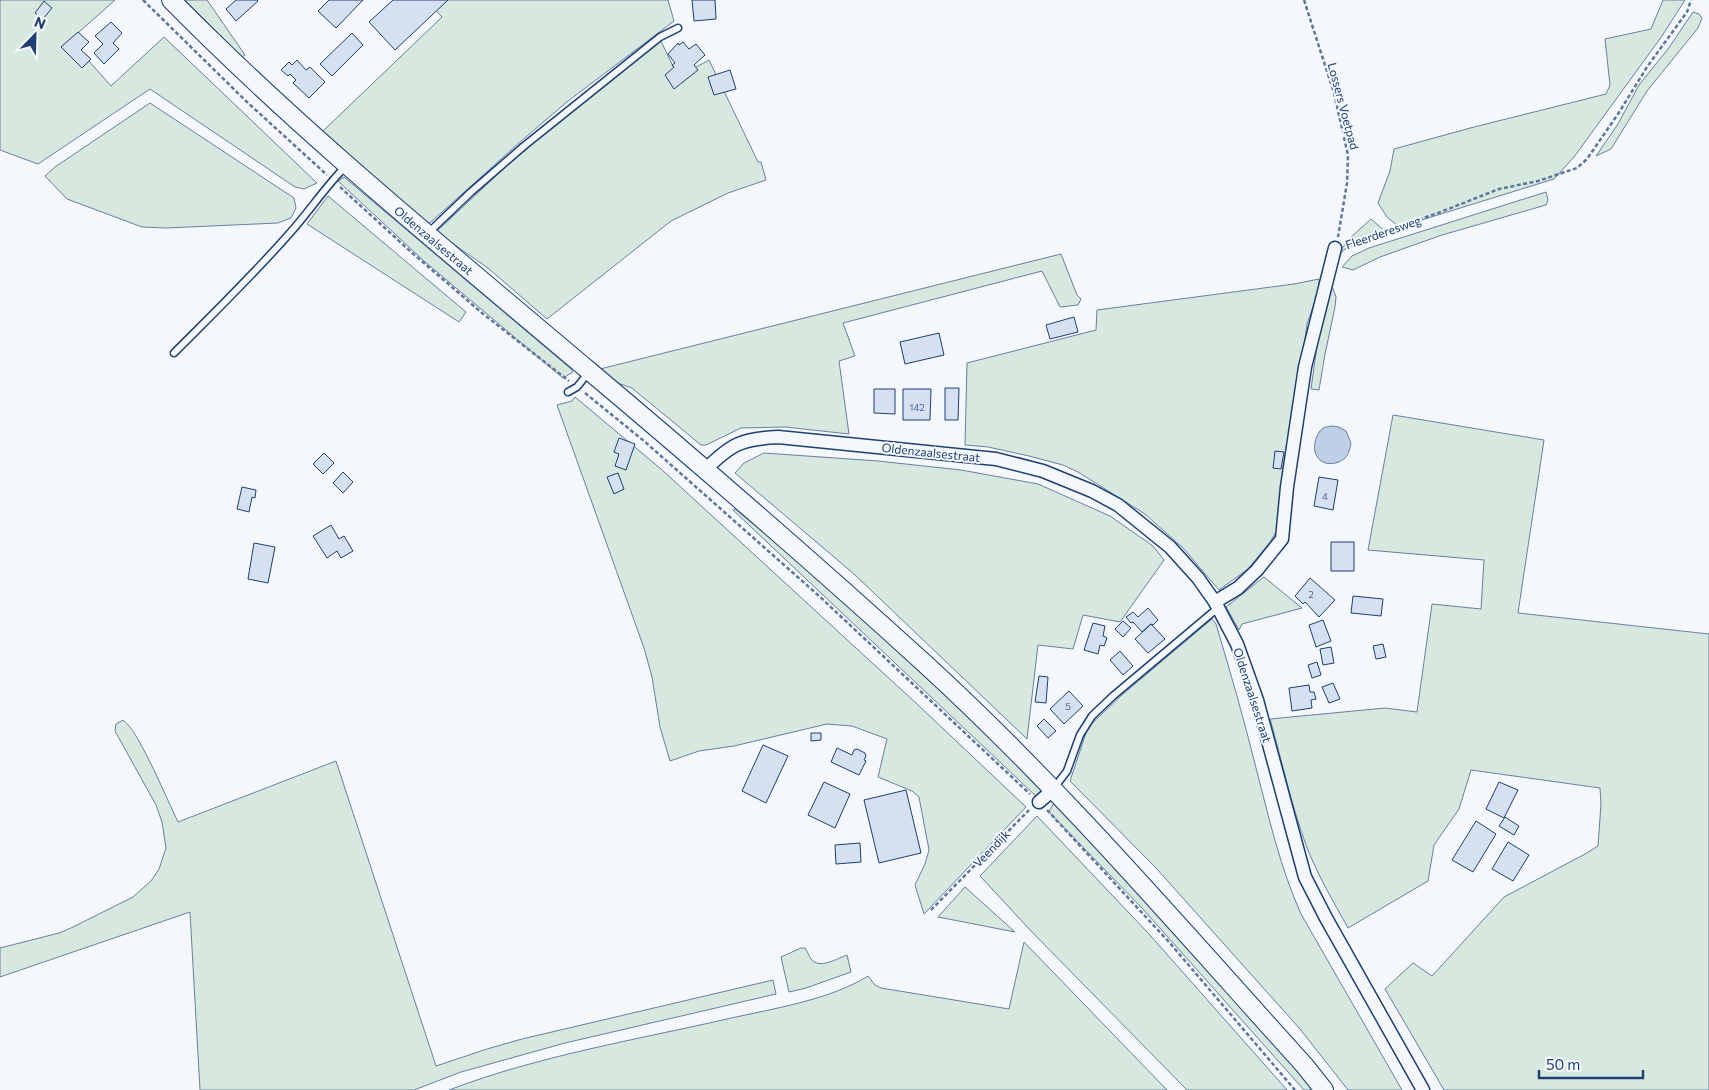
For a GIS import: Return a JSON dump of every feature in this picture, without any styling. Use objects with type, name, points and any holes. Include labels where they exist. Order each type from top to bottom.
[{"type":"main road","name":"Oldenzaalsestraat","points":[[171,0],[238,65],[426,235],[590,371],[764,520],[926,665],[1054,789],[1305,1066],[1324,1090]]},
{"type":"street","name":"Fleerderesweg","points":[[1217,605],[1257,570],[1282,538],[1287,487],[1305,367],[1335,248]]},
{"type":"street","name":"Oldenzaalsestraat","points":[[705,470],[722,454],[737,444],[753,439],[778,437],[948,453],[1006,462],[1043,471],[1092,491],[1118,506],[1170,547],[1198,578],[1217,605],[1238,644],[1258,700],[1305,877],[1423,1090]]},
{"type":"street","points":[[1039,802],[1054,789]]},
{"type":"lane","points":[[426,235],[471,192],[524,146],[660,37],[678,28]]},
{"type":"lane","points":[[174,353],[258,269],[298,224],[332,180],[347,165]]},
{"type":"lane","points":[[568,392],[577,387],[590,371]]},
{"type":"lane","points":[[1054,789],[1067,771],[1080,735],[1092,716],[1217,605]]},
{"type":"path","points":[[144,0],[247,102],[410,251],[482,313],[644,441],[818,595],[1039,802],[1169,942],[1295,1090]]},
{"type":"path","name":"Lossers Voetpad","points":[[1304,0],[1334,93],[1348,155],[1347,183],[1335,248]]},
{"type":"path","name":"Fleerderesweg","points":[[1335,248],[1438,213],[1499,189],[1577,168],[1587,159],[1618,114],[1647,68],[1687,12],[1691,0]]},
{"type":"path","name":"Veendijk","points":[[930,910],[1039,802]]},
{"type":"shaded area","points":[[0,0],[115,0],[70,40],[111,86],[164,37],[317,183],[304,189],[295,187],[150,89],[38,164],[0,150]]},
{"type":"shaded area","points":[[185,0],[207,0],[245,55],[242,57]]},
{"type":"shaded area","points":[[426,0],[668,0],[674,21],[568,101],[427,224],[322,132],[442,17]]},
{"type":"shaded area","points":[[1663,0],[1685,0],[1662,36],[1574,157],[1554,179],[1399,227],[1387,217],[1378,203],[1390,171],[1394,149],[1606,94],[1610,85],[1605,39],[1651,29]]},
{"type":"shaded area","points":[[1693,12],[1699,14],[1702,18],[1698,28],[1647,91],[1611,149],[1596,156],[1618,124],[1639,85],[1668,49]]},
{"type":"shaded area","points":[[661,41],[678,77],[709,60],[758,162],[761,162],[766,180],[728,193],[671,221],[547,319],[488,268],[436,232],[514,159],[627,66]]},
{"type":"shaded area","points":[[150,103],[294,198],[296,208],[291,218],[278,223],[166,228],[142,227],[67,199],[45,176],[55,167]]},
{"type":"shaded area","points":[[344,177],[573,372],[563,378],[424,261],[338,181]]},
{"type":"shaded area","points":[[1546,192],[1548,200],[1546,205],[1442,235],[1380,257],[1353,270],[1342,267],[1352,256],[1369,248]]},
{"type":"shaded area","points":[[328,196],[466,312],[459,322],[307,224]]},
{"type":"shaded area","points":[[1371,219],[1386,232],[1345,249],[1333,260],[1350,238]]},
{"type":"shaded area","points":[[1061,254],[1077,295],[1081,299],[1078,305],[1060,307],[1042,271],[843,323],[855,356],[839,361],[849,434],[785,427],[741,428],[706,445],[701,445],[632,388],[612,381],[600,369]]},
{"type":"shaded area","points":[[1319,279],[1319,290],[1307,324],[1279,527],[1270,542],[1248,569],[1219,590],[1183,548],[1145,514],[1078,472],[1063,465],[1029,456],[988,447],[965,445],[967,363],[1096,330],[1097,310]]},
{"type":"shaded area","points":[[1332,286],[1336,297],[1335,307],[1319,390],[1311,389],[1321,324]]},
{"type":"shaded area","points":[[575,397],[661,469],[917,704],[1026,807],[924,914],[915,885],[929,850],[919,797],[912,791],[878,777],[887,739],[852,726],[827,724],[734,746],[699,751],[670,761],[660,727],[652,677],[644,648],[557,405],[572,401]]},
{"type":"shaded area","points":[[1393,415],[1544,440],[1518,613],[1709,634],[1709,1090],[1444,1090],[1385,989],[1413,963],[1432,976],[1504,897],[1598,846],[1601,804],[1600,788],[1471,770],[1459,809],[1434,845],[1428,881],[1348,928],[1315,866],[1296,814],[1270,719],[1385,708],[1417,712],[1432,604],[1481,609],[1484,560],[1368,550]]},
{"type":"shaded area","points":[[764,453],[878,461],[961,470],[1038,484],[1110,516],[1153,546],[1164,560],[1120,622],[1083,615],[1073,649],[1038,645],[1027,739],[854,574],[735,473],[744,463]]},
{"type":"shaded area","points":[[735,509],[823,582],[1044,787],[1043,794],[1038,798],[733,510]]},
{"type":"shaded area","points":[[1264,577],[1302,608],[1242,624],[1239,630],[1226,607]]},
{"type":"shaded area","points":[[1212,619],[1216,624],[1242,713],[1276,842],[1301,914],[1402,1090],[1348,1090],[1300,1029],[1156,868],[1070,781],[1088,727],[1123,694]]},
{"type":"shaded area","points":[[123,720],[133,730],[145,752],[178,822],[336,761],[436,1066],[522,1039],[773,980],[776,994],[565,1043],[461,1072],[414,1090],[200,1090],[190,912],[0,977],[0,948],[59,933],[71,928],[133,897],[151,881],[159,869],[166,848],[162,822],[156,805],[115,731],[116,724]]},
{"type":"shaded area","points":[[1053,804],[1057,804],[1228,990],[1314,1090],[1304,1090],[1142,908],[1049,812]]},
{"type":"shaded area","points":[[1037,816],[1149,934],[1287,1090],[1187,1090],[1031,931],[980,876]]},
{"type":"shaded area","points":[[965,887],[1015,932],[938,917]]},
{"type":"shaded area","points":[[1024,942],[1167,1090],[449,1090],[552,1058],[800,1003],[836,991],[868,976],[875,985],[881,988],[1009,1009]]},
{"type":"shaded area","points":[[805,948],[811,959],[819,963],[829,962],[847,955],[851,972],[789,992],[781,957]]},
{"type":"water","points":[[1331,426],[1339,427],[1346,431],[1351,443],[1345,458],[1339,462],[1329,464],[1317,457],[1315,444],[1320,431]]},
{"type":"building","points":[[236,0],[258,1],[236,21],[226,9]]},
{"type":"building","points":[[329,0],[363,0],[336,28],[318,11]]},
{"type":"building","points":[[393,0],[448,0],[395,50],[369,22]]},
{"type":"building","points":[[692,0],[715,0],[716,19],[694,21]]},
{"type":"building","points":[[44,1],[52,8],[43,19],[35,13]]},
{"type":"building","points":[[111,22],[122,33],[113,43],[119,49],[104,64],[94,53],[103,44],[95,36]]},
{"type":"building","points":[[78,32],[89,42],[81,50],[91,59],[82,68],[61,47]]},
{"type":"building","points":[[352,33],[363,45],[332,76],[320,64]]},
{"type":"building","points":[[683,42],[689,49],[696,44],[705,55],[694,65],[698,70],[674,89],[665,75],[674,67],[672,65],[675,63],[668,54],[678,43],[679,45]]},
{"type":"building","points":[[297,60],[306,70],[310,67],[325,82],[309,98],[293,83],[296,80],[290,74],[288,76],[281,70],[289,62],[292,65]]},
{"type":"building","points":[[730,70],[736,89],[714,95],[708,77]]},
{"type":"building","points":[[1074,317],[1078,332],[1050,339],[1046,325]]},
{"type":"building","points":[[939,333],[944,355],[905,364],[900,342]]},
{"type":"building","points":[[945,388],[959,388],[958,420],[945,420]]},
{"type":"building","points":[[874,389],[895,389],[895,414],[874,413]]},
{"type":"building","points":[[903,389],[931,389],[930,420],[903,420]]},
{"type":"building","points":[[619,438],[635,444],[626,470],[615,466],[619,454],[614,452]]},
{"type":"building","points":[[1275,451],[1284,452],[1281,469],[1273,468]]},
{"type":"building","points":[[324,453],[334,463],[323,474],[313,464]]},
{"type":"building","points":[[343,472],[353,482],[343,493],[333,483]]},
{"type":"building","points":[[618,473],[624,489],[614,494],[607,477]]},
{"type":"building","points":[[1319,477],[1338,480],[1333,510],[1314,506]]},
{"type":"building","points":[[242,487],[256,490],[255,498],[252,497],[249,512],[237,509]]},
{"type":"building","points":[[331,525],[339,539],[344,536],[353,551],[341,558],[337,551],[327,558],[313,536]]},
{"type":"building","points":[[1331,542],[1354,542],[1354,571],[1331,571]]},
{"type":"building","points":[[254,543],[275,547],[268,583],[248,579]]},
{"type":"building","points":[[1310,578],[1335,600],[1319,617],[1305,602],[1303,604],[1295,596]]},
{"type":"building","points":[[1353,596],[1383,599],[1381,616],[1351,613]]},
{"type":"building","points":[[1148,608],[1158,620],[1142,632],[1126,617],[1133,612],[1138,617]]},
{"type":"building","points":[[1323,620],[1331,641],[1316,647],[1309,625]]},
{"type":"building","points":[[1123,621],[1131,628],[1123,637],[1115,629]]},
{"type":"building","points":[[1093,623],[1105,626],[1103,636],[1107,638],[1104,646],[1100,645],[1098,654],[1084,650]]},
{"type":"building","points":[[1151,624],[1165,639],[1148,653],[1135,639]]},
{"type":"building","points":[[1383,644],[1386,657],[1376,659],[1373,646]]},
{"type":"building","points":[[1331,647],[1334,663],[1323,665],[1320,649]]},
{"type":"building","points":[[1120,651],[1133,666],[1123,675],[1110,660]]},
{"type":"building","points":[[1317,662],[1321,675],[1312,678],[1308,665]]},
{"type":"building","points":[[1039,676],[1048,677],[1046,703],[1035,702]]},
{"type":"building","points":[[1333,683],[1340,699],[1329,703],[1322,687]]},
{"type":"building","points":[[1309,685],[1310,692],[1314,692],[1316,699],[1311,700],[1312,708],[1292,711],[1289,688]]},
{"type":"building","points":[[1069,691],[1083,706],[1064,724],[1050,709]]},
{"type":"building","points":[[1044,719],[1056,731],[1048,738],[1037,726]]},
{"type":"building","points":[[811,733],[821,733],[821,740],[811,741]]},
{"type":"building","points":[[763,745],[788,756],[766,803],[742,791]]},
{"type":"building","points":[[837,748],[852,755],[854,750],[857,749],[865,753],[864,760],[866,761],[859,775],[831,762]]},
{"type":"building","points":[[824,782],[850,794],[835,828],[808,815]]},
{"type":"building","points":[[1499,782],[1518,790],[1504,818],[1486,809]]},
{"type":"building","points":[[906,790],[921,853],[879,863],[864,800]]},
{"type":"building","points":[[1505,817],[1519,826],[1514,835],[1499,826]]},
{"type":"building","points":[[1476,821],[1496,834],[1473,872],[1452,860]]},
{"type":"building","points":[[1508,842],[1529,855],[1513,881],[1492,869]]},
{"type":"building","points":[[860,843],[861,862],[836,864],[835,845]]}]
